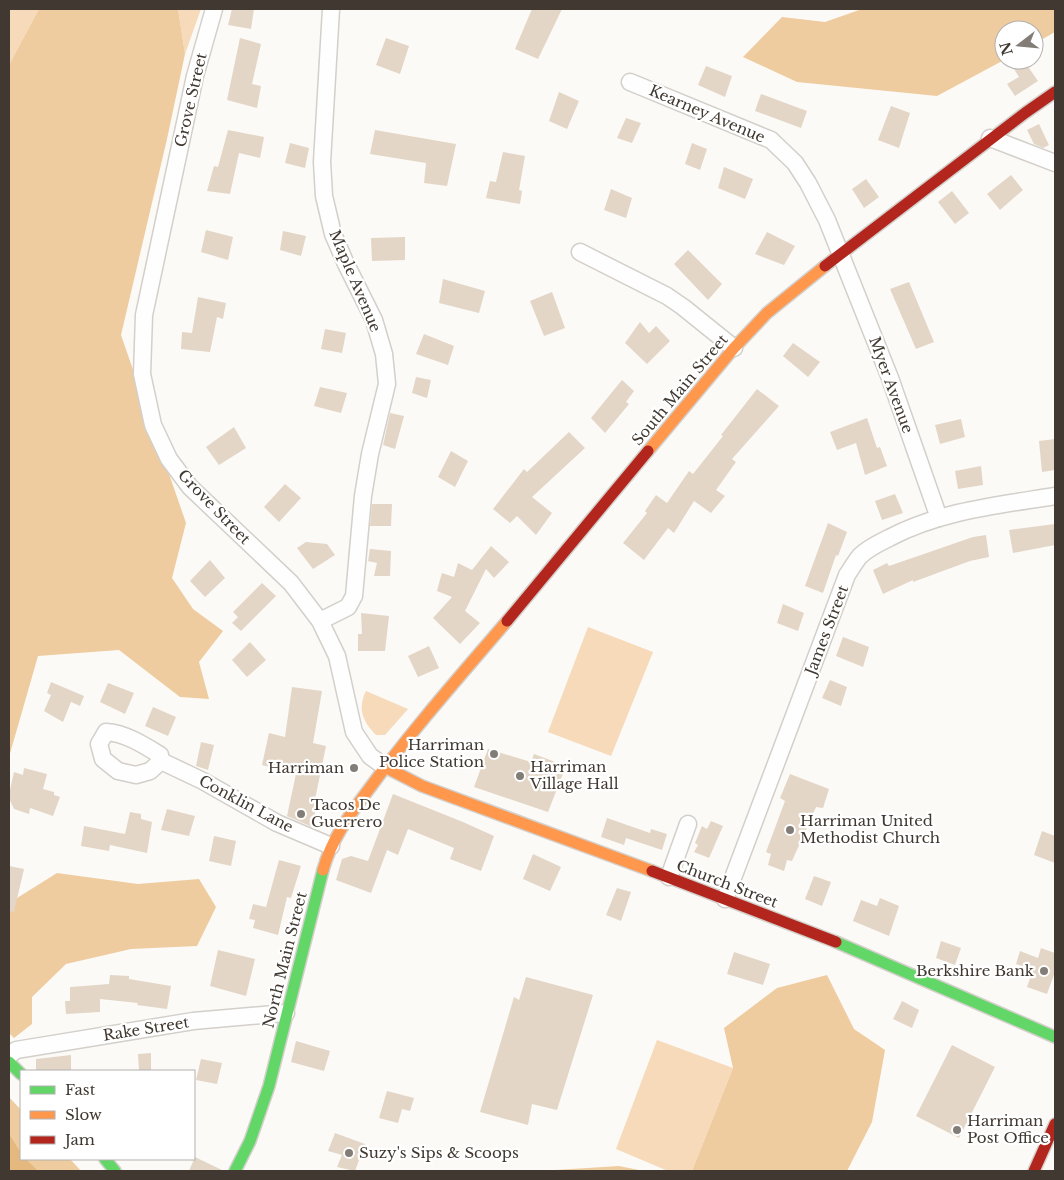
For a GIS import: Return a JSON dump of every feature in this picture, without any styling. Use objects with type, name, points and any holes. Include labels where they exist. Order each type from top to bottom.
[{"type":"street","name":"Grove Street","points":[[214,9],[195,76],[144,315],[142,374],[153,425],[169,459],[190,487],[291,583],[320,621],[337,656],[354,732],[370,756],[384,767]]},
{"type":"street","name":"Maple Avenue","points":[[320,621],[348,607],[354,596],[363,496],[370,454],[387,384],[384,354],[374,320],[333,234],[324,196],[322,162],[331,9]]},
{"type":"street","name":"Kearney Avenue","points":[[630,82],[771,140],[795,163],[808,183],[827,220],[840,253]]},
{"type":"street","name":"South Main Street","points":[[384,767],[734,348],[767,313],[840,253],[990,138],[1055,92]]},
{"type":"street","points":[[990,138],[1055,163]]},
{"type":"street","points":[[580,252],[667,296],[684,307],[734,348]]},
{"type":"street","name":"Myer Avenue","points":[[840,253],[890,378],[939,518]]},
{"type":"street","name":"James Street","points":[[725,899],[847,575],[862,555],[875,545],[906,529],[939,518],[965,511],[1055,496]]},
{"type":"street","name":"Conklin Lane","points":[[161,761],[203,781],[277,823],[331,846]]},
{"type":"street","name":"North Main Street","points":[[235,1171],[250,1141],[269,1086],[286,1013],[331,846],[340,829],[384,767]]},
{"type":"street","name":"Church Street","points":[[384,767],[422,786],[669,877],[835,941],[1055,1037]]},
{"type":"street","points":[[669,877],[688,824]]},
{"type":"street","name":"Rake Street","points":[[9,1056],[16,1050],[193,1021],[286,1013]]},
{"type":"street","points":[[9,1062],[20,1073]]},
{"type":"street","points":[[1034,1171],[1055,1124]]},
{"type":"street","points":[[106,1160],[116,1171]]},
{"type":"shaded area","points":[[9,9],[39,9],[9,65]]},
{"type":"shaded area","points":[[39,9],[178,9],[185,54],[121,335],[186,523],[172,578],[193,609],[223,631],[199,662],[209,699],[180,697],[119,650],[38,656],[9,757],[9,65]]},
{"type":"shaded area","points":[[178,9],[201,9],[185,54]]},
{"type":"shaded area","points":[[862,9],[1055,9],[1055,32],[1044,38],[1044,20],[994,20],[994,65],[937,96],[797,82],[743,57],[782,17],[825,22]]},
{"type":"shaded area","points":[[588,627],[653,652],[611,756],[548,732]]},
{"type":"shaded area","points":[[366,691],[408,709],[385,735],[376,735],[365,720],[362,704]]},
{"type":"shaded area","points":[[57,873],[138,884],[199,879],[216,907],[197,946],[131,949],[66,964],[32,997],[32,1024],[14,1038],[9,1033],[9,903]]},
{"type":"shaded area","points":[[827,975],[854,1029],[885,1050],[872,1122],[847,1171],[692,1171],[733,1068],[724,1028],[777,988]]},
{"type":"shaded area","points":[[657,1040],[733,1068],[692,1171],[668,1171],[616,1149]]},
{"type":"shaded area","points":[[9,1097],[20,1109],[20,1160],[71,1160],[81,1171],[9,1171]]},
{"type":"shaded area","points":[[9,1134],[20,1151],[20,1160],[27,1160],[38,1171],[9,1171]]},
{"type":"shaded area","points":[[619,1166],[644,1171],[555,1171],[555,1170]]},
{"type":"building","points":[[232,9],[254,9],[251,29],[228,25]]},
{"type":"building","points":[[532,9],[562,9],[538,59],[515,49]]},
{"type":"building","points":[[240,38],[261,44],[252,84],[261,86],[257,108],[227,100]]},
{"type":"building","points":[[386,38],[409,46],[400,74],[376,65]]},
{"type":"building","points":[[706,66],[732,76],[725,97],[698,85]]},
{"type":"building","points":[[1015,70],[1030,70],[1038,81],[1015,96],[1007,84],[1019,77]]},
{"type":"building","points":[[559,92],[579,101],[567,129],[549,121]]},
{"type":"building","points":[[761,94],[807,111],[801,128],[755,111]]},
{"type":"building","points":[[891,106],[910,113],[899,148],[878,140]]},
{"type":"building","points":[[626,118],[641,123],[632,143],[617,138]]},
{"type":"building","points":[[1039,124],[1049,145],[1043,148],[1034,144],[1027,130]]},
{"type":"building","points":[[228,130],[264,137],[260,158],[239,153],[230,194],[207,191],[214,166],[218,167]]},
{"type":"building","points":[[375,130],[456,144],[447,186],[424,183],[426,163],[370,154]]},
{"type":"building","points":[[290,143],[309,148],[305,168],[285,163]]},
{"type":"building","points":[[692,143],[707,149],[700,170],[685,164]]},
{"type":"building","points":[[503,152],[525,156],[519,190],[522,191],[520,204],[486,198],[490,181],[496,182]]},
{"type":"building","points":[[724,167],[753,179],[745,199],[718,188]]},
{"type":"building","points":[[1011,175],[1023,190],[1000,210],[987,194]]},
{"type":"building","points":[[866,179],[879,197],[864,208],[852,189]]},
{"type":"building","points":[[611,189],[632,198],[626,218],[604,210]]},
{"type":"building","points":[[952,191],[969,213],[955,224],[938,202]]},
{"type":"building","points":[[206,230],[233,237],[228,260],[201,252]]},
{"type":"building","points":[[283,231],[306,236],[301,256],[280,250]]},
{"type":"building","points":[[767,232],[795,246],[784,265],[755,254]]},
{"type":"building","points":[[405,237],[405,260],[372,261],[371,238]]},
{"type":"building","points":[[688,250],[722,284],[708,300],[674,264]]},
{"type":"building","points":[[443,279],[485,291],[479,313],[439,303]]},
{"type":"building","points":[[909,282],[934,342],[916,349],[890,289]]},
{"type":"building","points":[[552,292],[565,328],[544,336],[530,301]]},
{"type":"building","points":[[198,297],[226,303],[223,319],[217,317],[210,352],[181,349],[182,332],[192,333]]},
{"type":"building","points":[[640,322],[649,333],[656,326],[670,341],[647,364],[625,343]]},
{"type":"building","points":[[325,329],[346,333],[342,353],[321,349]]},
{"type":"building","points":[[424,334],[454,346],[448,365],[416,354]]},
{"type":"building","points":[[793,343],[820,362],[808,377],[783,356]]},
{"type":"building","points":[[416,377],[431,380],[427,398],[412,393]]},
{"type":"building","points":[[622,380],[634,391],[626,402],[629,404],[605,433],[591,418]]},
{"type":"building","points":[[320,387],[347,393],[341,413],[314,406]]},
{"type":"building","points":[[757,389],[779,406],[732,459],[736,462],[716,490],[725,496],[711,513],[694,501],[674,533],[668,528],[644,560],[623,543],[647,513],[645,511],[656,495],[667,503],[689,471],[693,474]]},
{"type":"building","points":[[390,413],[404,416],[395,449],[383,445]]},
{"type":"building","points":[[867,418],[877,448],[880,447],[887,466],[865,475],[856,443],[837,450],[830,432]]},
{"type":"building","points":[[961,419],[965,437],[940,444],[935,425]]},
{"type":"building","points":[[234,427],[246,448],[219,465],[206,447]]},
{"type":"building","points":[[569,432],[585,448],[532,497],[552,513],[536,535],[517,516],[510,523],[493,509],[524,469],[527,472]]},
{"type":"building","points":[[1055,439],[1055,470],[1042,472],[1039,441]]},
{"type":"building","points":[[451,451],[468,461],[455,487],[438,477]]},
{"type":"building","points":[[981,466],[983,485],[958,489],[955,471]]},
{"type":"building","points":[[285,484],[301,498],[279,522],[264,507]]},
{"type":"building","points":[[895,494],[903,513],[882,520],[875,501]]},
{"type":"building","points":[[372,504],[392,504],[391,526],[370,526]]},
{"type":"building","points":[[828,523],[847,532],[838,556],[836,555],[823,593],[805,586]]},
{"type":"building","points":[[1055,524],[1055,545],[1013,553],[1009,530]]},
{"type":"building","points":[[986,535],[989,557],[970,561],[913,582],[913,580],[883,594],[873,570],[887,563],[889,566],[973,537]]},
{"type":"building","points":[[306,542],[327,544],[335,555],[313,569],[297,548]]},
{"type":"building","points":[[491,546],[509,562],[494,578],[486,569],[465,611],[480,623],[460,644],[433,618],[452,597],[437,591],[442,573],[454,577],[458,563],[472,570]]},
{"type":"building","points":[[370,549],[391,551],[390,576],[374,576],[377,563],[368,561]]},
{"type":"building","points":[[210,560],[225,578],[205,597],[190,581]]},
{"type":"building","points":[[262,583],[276,596],[241,631],[232,623],[238,617],[233,612]]},
{"type":"building","points":[[783,604],[804,613],[798,631],[777,623]]},
{"type":"building","points":[[361,613],[389,616],[385,651],[358,651],[358,634],[362,634]]},
{"type":"building","points":[[843,637],[869,647],[863,667],[836,656]]},
{"type":"building","points":[[250,642],[266,660],[247,677],[232,660]]},
{"type":"building","points":[[429,646],[439,668],[418,677],[408,656]]},
{"type":"building","points":[[830,680],[847,687],[841,706],[822,698]]},
{"type":"building","points":[[51,682],[84,696],[80,706],[71,702],[63,722],[44,711],[51,695],[47,693]]},
{"type":"building","points":[[108,683],[134,693],[125,714],[100,702]]},
{"type":"building","points":[[292,687],[322,691],[313,743],[326,746],[314,804],[317,805],[312,827],[287,816],[296,774],[262,765],[269,733],[285,737]]},
{"type":"building","points":[[153,707],[176,717],[168,736],[145,726]]},
{"type":"building","points":[[201,742],[214,745],[208,770],[196,766]]},
{"type":"building","name":"Harriman Village Hall","points":[[488,749],[531,762],[534,754],[566,766],[548,812],[474,787]]},
{"type":"building","points":[[24,768],[47,774],[43,789],[54,792],[54,795],[60,797],[53,816],[30,808],[29,814],[14,809],[9,794],[14,772],[23,775]]},
{"type":"building","name":"Harriman United Methodist Church","points":[[790,774],[829,789],[823,808],[816,807],[792,861],[787,860],[784,871],[768,865],[771,854],[766,852],[785,801],[780,798]]},
{"type":"building","points":[[393,794],[494,836],[481,871],[450,859],[454,848],[408,829],[398,855],[387,850],[371,893],[336,880],[342,859],[351,856],[368,861]]},
{"type":"building","points":[[167,809],[195,816],[189,836],[161,830]]},
{"type":"building","points":[[130,812],[141,814],[141,819],[152,822],[147,853],[110,845],[109,851],[81,846],[84,826],[125,834]]},
{"type":"building","points":[[607,818],[650,833],[651,829],[667,834],[662,850],[626,838],[624,845],[601,837]]},
{"type":"building","points":[[711,821],[723,826],[709,858],[694,852],[698,845],[695,843],[702,826],[707,829]]},
{"type":"building","points":[[1042,831],[1055,836],[1055,863],[1034,855]]},
{"type":"building","points":[[214,836],[236,841],[231,866],[209,861]]},
{"type":"building","points":[[533,854],[561,867],[550,891],[523,879]]},
{"type":"building","points":[[279,860],[301,866],[291,898],[287,897],[278,935],[253,928],[255,920],[249,919],[253,904],[266,907]]},
{"type":"building","points":[[9,866],[24,869],[14,912],[9,911]]},
{"type":"building","points":[[814,876],[831,882],[822,906],[805,899]]},
{"type":"building","points":[[617,888],[631,892],[621,921],[606,915]]},
{"type":"building","points":[[880,898],[899,906],[889,936],[853,921],[861,900],[877,906]]},
{"type":"building","points":[[941,941],[961,948],[955,965],[936,958]]},
{"type":"building","name":"Berkshire Bank","points":[[1041,948],[1055,953],[1055,972],[1047,994],[1027,987],[1033,970],[1016,964],[1020,951],[1038,958]]},
{"type":"building","points":[[218,950],[255,959],[246,996],[210,986]]},
{"type":"building","points":[[734,952],[770,964],[763,985],[727,974]]},
{"type":"building","points":[[110,975],[129,976],[129,979],[171,986],[167,1009],[137,1005],[138,1003],[100,999],[100,1012],[66,1014],[65,1001],[70,1001],[70,987],[109,984]]},
{"type":"building","points":[[526,977],[593,995],[557,1110],[532,1104],[528,1125],[480,1112],[514,997],[519,1000]]},
{"type":"building","points":[[902,1001],[919,1010],[912,1028],[893,1019]]},
{"type":"building","points":[[296,1041],[330,1051],[324,1071],[291,1062]]},
{"type":"building","points":[[952,1045],[995,1067],[959,1138],[916,1116]]},
{"type":"building","points":[[151,1053],[151,1070],[139,1070],[138,1054]]},
{"type":"building","points":[[71,1055],[71,1070],[36,1070],[36,1059]]},
{"type":"building","points":[[201,1059],[222,1063],[217,1084],[196,1080]]},
{"type":"building","points":[[387,1091],[414,1098],[410,1111],[402,1109],[398,1123],[379,1118]]},
{"type":"building","name":"Suzy's Sips & Scoops","points":[[335,1133],[365,1144],[355,1171],[337,1167],[342,1155],[328,1151]]},
{"type":"building","points":[[195,1157],[222,1170],[221,1171],[189,1171]]},
{"type":"traffic: fast","points":[[235,1171],[250,1141],[269,1086],[323,870]]},
{"type":"traffic: fast","points":[[836,942],[1055,1037]]},
{"type":"traffic: fast","points":[[9,1062],[20,1073]]},
{"type":"traffic: fast","points":[[106,1160],[115,1171]]},
{"type":"traffic: slow","points":[[648,451],[734,348],[767,313],[825,266]]},
{"type":"traffic: slow","points":[[323,870],[337,836],[350,815],[421,722],[507,621]]},
{"type":"traffic: slow","points":[[385,767],[422,786],[652,871]]},
{"type":"traffic: jam","points":[[825,266],[1055,92]]},
{"type":"traffic: jam","points":[[507,621],[648,451]]},
{"type":"traffic: jam","points":[[652,871],[836,942]]},
{"type":"traffic: jam","points":[[1034,1171],[1055,1124]]},
{"type":"place","name":"Harriman Police Station","points":[[494,754]]},
{"type":"place","name":"Harriman","points":[[354,768]]},
{"type":"place","name":"Harriman Village Hall","points":[[520,776]]},
{"type":"place","name":"Tacos De Guerrero","points":[[301,814]]},
{"type":"place","name":"Harriman United Methodist Church","points":[[790,830]]},
{"type":"place","name":"Berkshire Bank","points":[[1044,971]]},
{"type":"place","name":"Harriman Post Office","points":[[957,1130]]},
{"type":"place","name":"Suzy's Sips & Scoops","points":[[349,1153]]}]
